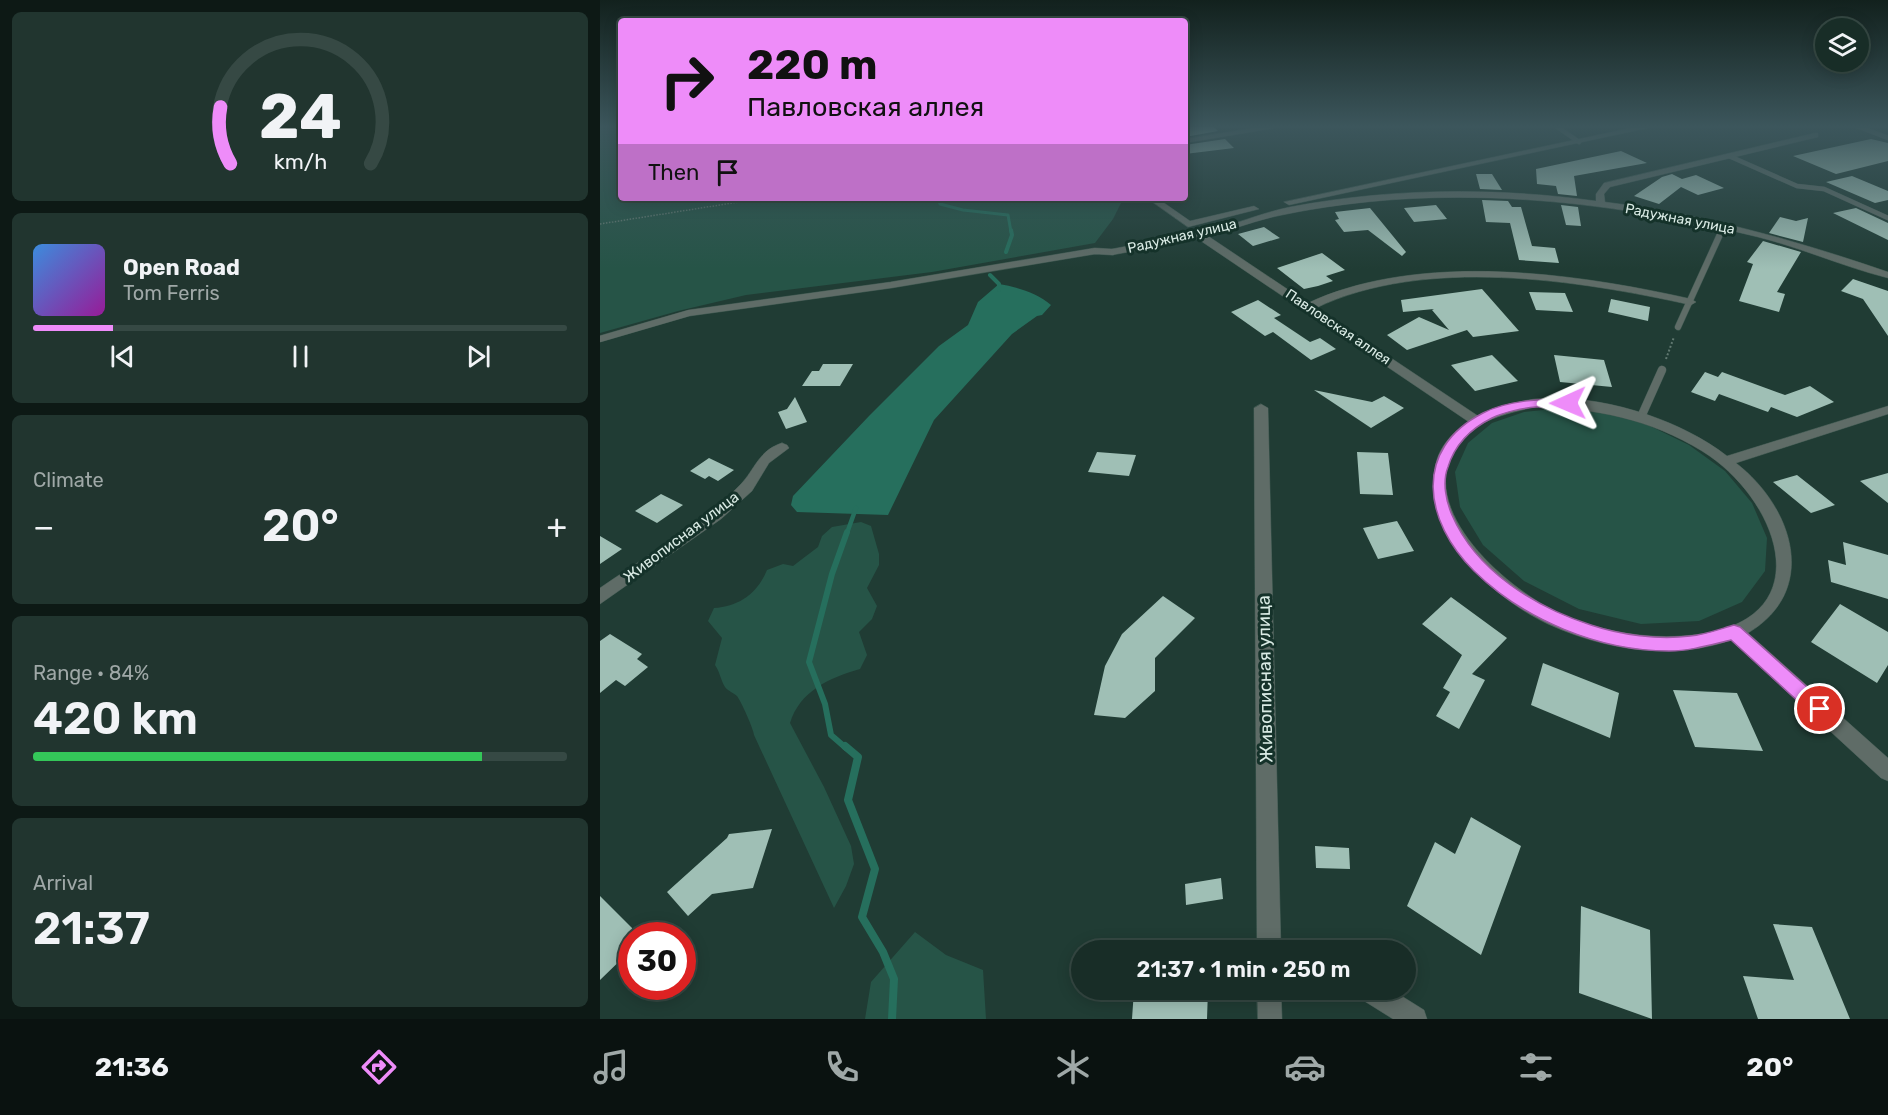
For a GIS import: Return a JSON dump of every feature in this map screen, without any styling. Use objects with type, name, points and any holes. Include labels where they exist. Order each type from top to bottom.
[{"type":"street","points":[[1155,201],[1188,224],[1429,174]]},
{"type":"street","points":[[1600,204],[1600,194],[1607,185],[1655,174]]},
{"type":"street","name":"Радужная улица","points":[[1112,252],[1199,236],[1267,215],[1370,199],[1479,194],[1600,204],[1723,226],[1851,261],[1888,275]]},
{"type":"street","name":"Павловская аллея","points":[[1199,236],[1309,307],[1477,421]]},
{"type":"street","points":[[1309,307],[1343,292],[1400,281],[1466,273],[1587,281],[1691,302]]},
{"type":"street","points":[[1551,402],[1604,407],[1641,417],[1684,436],[1724,462],[1753,489],[1774,520],[1785,553],[1782,584],[1775,599],[1751,623],[1734,632],[1703,641],[1667,644],[1615,638],[1589,632],[1539,611],[1497,583],[1473,560],[1454,536],[1443,512],[1438,489],[1438,474],[1447,449],[1460,434],[1477,421],[1510,408],[1551,402]]},
{"type":"street","name":"Живописная улица","points":[[1261,408],[1269,940]]},
{"type":"street","points":[[1724,462],[1888,410]]},
{"type":"street","name":"Живописная улица","points":[[600,597],[716,515],[747,487],[764,460],[782,448]]},
{"type":"street","points":[[1734,632],[1888,771]]},
{"type":"street","points":[[1269,1000],[1270,1019]]},
{"type":"street","points":[[1386,1000],[1415,1019]]},
{"type":"lane","points":[[1769,174],[1797,186],[1824,189],[1888,218]]},
{"type":"lane","points":[[1678,327],[1723,226]]},
{"type":"lane","points":[[600,339],[688,313],[891,285],[1095,251],[1112,252]]},
{"type":"lane","points":[[1641,417],[1662,370]]},
{"type":"path","points":[[600,224],[745,201]]},
{"type":"path","points":[[1662,370],[1678,327]]},
{"type":"shaded area","points":[[600,174],[618,174],[618,201],[1119,201],[1121,203],[1113,219],[1095,243],[932,272],[746,295],[600,333]]},
{"type":"shaded area","points":[[999,284],[1026,291],[1051,305],[1042,315],[1037,316],[1012,334],[934,420],[888,515],[797,512],[791,505],[793,496],[939,346],[968,325],[978,302]]},
{"type":"shaded area","points":[[1562,408],[1604,412],[1648,425],[1689,445],[1725,471],[1752,503],[1767,538],[1765,571],[1742,602],[1699,621],[1641,624],[1579,609],[1524,581],[1483,545],[1460,507],[1455,472],[1468,443],[1492,423],[1524,412]]},
{"type":"shaded area","points":[[861,522],[871,526],[879,554],[879,565],[867,588],[877,606],[872,619],[859,632],[867,655],[860,669],[837,677],[808,694],[790,723],[824,787],[851,846],[854,864],[846,886],[834,908],[750,722],[737,696],[722,682],[715,665],[722,638],[708,621],[714,608],[731,605],[752,592],[767,570],[783,564],[793,566],[818,547],[822,536],[832,527]]},
{"type":"shaded area","points":[[915,932],[946,955],[983,970],[986,1019],[865,1019],[871,982]]},
{"type":"building","points":[[1476,174],[1492,174],[1502,190],[1480,189]]},
{"type":"building","points":[[1536,174],[1588,174],[1574,176],[1577,196],[1558,194],[1556,186],[1537,184]]},
{"type":"building","points":[[1672,174],[1682,179],[1696,175],[1724,188],[1698,195],[1681,187],[1659,204],[1634,196],[1662,177]]},
{"type":"building","points":[[1852,176],[1888,191],[1888,200],[1875,203],[1826,182]]},
{"type":"building","points":[[1482,200],[1508,201],[1512,207],[1521,207],[1532,246],[1555,248],[1559,263],[1519,260],[1510,223],[1486,222]]},
{"type":"building","points":[[1436,205],[1447,219],[1414,222],[1404,208]]},
{"type":"building","points":[[1561,205],[1578,207],[1581,226],[1566,225]]},
{"type":"building","points":[[1370,208],[1406,252],[1402,256],[1368,230],[1344,232],[1335,220],[1339,219],[1335,212]]},
{"type":"building","points":[[1856,208],[1888,223],[1888,240],[1833,213]]},
{"type":"building","points":[[1780,217],[1796,221],[1808,218],[1803,242],[1769,233]]},
{"type":"building","points":[[1264,227],[1280,238],[1253,246],[1238,234]]},
{"type":"building","points":[[1763,241],[1801,252],[1777,292],[1785,294],[1779,312],[1739,301],[1753,264],[1747,262]]},
{"type":"building","points":[[1322,253],[1345,270],[1326,276],[1333,281],[1304,289],[1277,268]]},
{"type":"building","points":[[1853,279],[1888,291],[1888,336],[1863,299],[1841,291]]},
{"type":"building","points":[[1482,289],[1519,331],[1473,337],[1467,330],[1407,350],[1387,335],[1419,317],[1449,330],[1432,310],[1434,309],[1403,312],[1401,300]]},
{"type":"building","points":[[1529,292],[1565,293],[1573,312],[1536,310]]},
{"type":"building","points":[[1611,299],[1650,307],[1648,321],[1608,312]]},
{"type":"building","points":[[1258,300],[1281,315],[1274,318],[1310,342],[1320,338],[1336,349],[1311,360],[1273,332],[1265,336],[1231,312]]},
{"type":"building","points":[[1492,355],[1518,381],[1475,391],[1451,365]]},
{"type":"building","points":[[1554,355],[1604,360],[1612,387],[1560,382]]},
{"type":"building","points":[[823,364],[853,364],[840,386],[802,386],[812,371],[819,371]]},
{"type":"building","points":[[1705,372],[1718,377],[1722,372],[1785,395],[1810,386],[1834,402],[1797,417],[1771,407],[1768,412],[1719,394],[1715,401],[1691,392]]},
{"type":"building","points":[[1314,390],[1372,402],[1384,396],[1404,408],[1371,428]]},
{"type":"building","points":[[795,397],[807,422],[786,429],[778,412],[787,409]]},
{"type":"building","points":[[1097,452],[1136,455],[1129,476],[1088,472]]},
{"type":"building","points":[[1357,452],[1388,453],[1393,495],[1360,494]]},
{"type":"building","points":[[709,458],[734,470],[718,481],[709,476],[705,479],[690,471]]},
{"type":"building","points":[[1888,473],[1888,503],[1860,481]]},
{"type":"building","points":[[1797,475],[1835,505],[1811,513],[1773,482]]},
{"type":"building","points":[[661,494],[683,505],[657,523],[635,511]]},
{"type":"building","points":[[1397,521],[1414,551],[1378,559],[1363,528]]},
{"type":"building","points":[[600,536],[622,549],[600,564]]},
{"type":"building","points":[[1843,542],[1888,555],[1888,599],[1831,582],[1828,560],[1846,565]]},
{"type":"building","points":[[1163,596],[1195,618],[1155,658],[1155,691],[1125,718],[1094,715],[1105,666],[1122,634]]},
{"type":"building","points":[[1451,597],[1507,638],[1472,674],[1485,680],[1459,729],[1436,716],[1450,692],[1443,688],[1462,655],[1422,624]]},
{"type":"building","points":[[1840,604],[1888,632],[1888,665],[1877,683],[1811,642]]},
{"type":"building","points":[[610,634],[642,654],[637,659],[648,667],[625,686],[616,680],[600,693],[600,641]]},
{"type":"building","points":[[1543,663],[1619,693],[1610,738],[1531,705]]},
{"type":"building","points":[[1673,690],[1737,693],[1763,751],[1695,747]]},
{"type":"building","points":[[1471,817],[1521,846],[1481,955],[1407,906],[1435,842],[1455,854]]},
{"type":"building","points":[[772,829],[753,888],[712,894],[688,916],[667,892],[729,834]]},
{"type":"building","points":[[1315,846],[1349,848],[1350,869],[1316,868]]},
{"type":"building","points":[[1221,878],[1223,899],[1186,905],[1185,884]]},
{"type":"building","points":[[600,896],[626,922],[618,922],[618,963],[600,980]]},
{"type":"building","points":[[1581,906],[1650,930],[1652,1019],[1579,993]]},
{"type":"building","points":[[1773,924],[1812,927],[1850,1019],[1758,1019],[1743,976],[1794,980]]},
{"type":"building","points":[[1133,1000],[1208,1000],[1207,1019],[1132,1019]]},
{"type":"waterway","points":[[939,201],[940,204],[963,210],[1008,215],[1011,232]]},
{"type":"waterway","points":[[1006,252],[1012,235],[1011,230]]},
{"type":"waterway","points":[[990,275],[999,284],[999,290]]},
{"type":"waterway","points":[[847,533],[856,508]]},
{"type":"waterway","points":[[846,748],[831,735],[825,704],[809,662],[832,574],[847,532]]},
{"type":"waterway","points":[[845,746],[858,757],[848,800],[875,869],[862,917],[883,952],[894,979],[892,1019]]},
{"type":"route","points":[[1568,403],[1534,403],[1489,414],[1465,429],[1447,449],[1438,474],[1440,504],[1454,536],[1465,552],[1480,568],[1517,598],[1539,611],[1589,632],[1641,643],[1667,644],[1692,643],[1734,632],[1820,709]]}]
